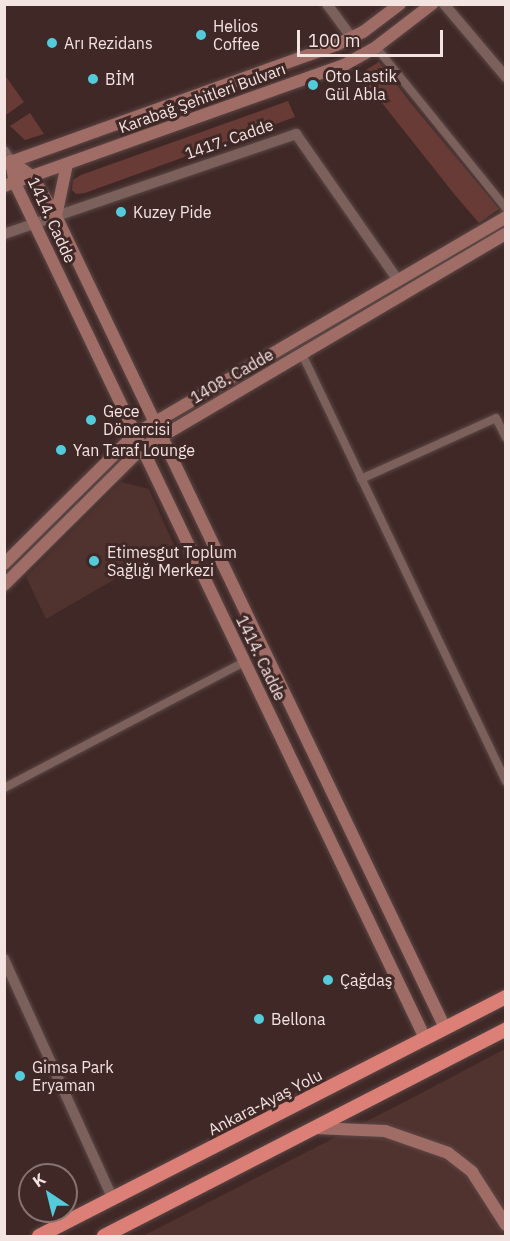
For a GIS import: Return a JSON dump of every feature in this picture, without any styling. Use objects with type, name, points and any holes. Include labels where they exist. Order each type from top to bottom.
[{"type":"highway","name":"Ankara-Ayaş Yolu","points":[[39,1236],[506,997]]},
{"type":"highway","points":[[104,1236],[506,1029]]},
{"type":"main road","name":"Karabağ Şehitleri Bulvarı","points":[[7,159],[352,38],[400,4]]},
{"type":"main road","name":"Karabağ Şehitleri Bulvarı","points":[[10,184],[344,65],[376,47],[432,4]]},
{"type":"main road","name":"1414. Cadde","points":[[7,159],[32,176],[56,216],[445,1028]]},
{"type":"main road","name":"1414. Cadde","points":[[7,159],[10,184],[34,224],[425,1038]]},
{"type":"main road","points":[[56,216],[67,164]]},
{"type":"main road","name":"1408. Cadde","points":[[4,564],[135,434],[506,217]]},
{"type":"main road","name":"1408. Cadde","points":[[4,585],[142,448],[506,234]]},
{"type":"main road","points":[[314,1128],[385,1131],[437,1148],[472,1172],[506,1225]]},
{"type":"street","points":[[327,4],[352,38]]},
{"type":"street","points":[[444,4],[506,77]]},
{"type":"street","points":[[376,47],[506,208]]},
{"type":"street","name":"1417. Cadde","points":[[4,234],[296,134],[398,280]]},
{"type":"street","points":[[302,354],[506,782]]},
{"type":"street","points":[[361,479],[496,418],[506,438]]},
{"type":"street","points":[[4,788],[244,662]]},
{"type":"street","points":[[4,959],[113,1199]]},
{"type":"shaded area","points":[[379,62],[499,209],[479,223],[455,195],[359,74]]},
{"type":"shaded area","points":[[4,74],[24,102],[6,115],[4,115]]},
{"type":"shaded area","points":[[288,101],[295,117],[85,193],[76,194],[72,190],[73,180],[81,175]]},
{"type":"shaded area","points":[[30,113],[44,134],[25,140],[10,126]]},
{"type":"shaded area","name":"Etimesgut Toplum Sağlığı Merkezi","points":[[121,482],[149,489],[174,545],[46,619],[26,577]]},
{"type":"shaded area","points":[[505,1049],[505,1236],[143,1236],[412,1098]]},
{"type":"place","name":"Helios Coffee","points":[[201,35]]},
{"type":"place","name":"Arı Rezidans","points":[[52,43]]},
{"type":"place","name":"BİM","points":[[93,79]]},
{"type":"place","name":"Oto Lastik Gül Abla","points":[[313,85]]},
{"type":"place","name":"Kuzey Pide","points":[[121,212]]},
{"type":"place","name":"Gece Dönercisi","points":[[91,420]]},
{"type":"place","name":"Yan Taraf Lounge","points":[[61,450]]},
{"type":"place","name":"Etimesgut Toplum Sağlığı Merkezi","points":[[94,561]]},
{"type":"place","name":"Çağdaş","points":[[328,980]]},
{"type":"place","name":"Bellona","points":[[259,1019]]},
{"type":"place","name":"Gimsa Park Eryaman","points":[[20,1076]]}]
